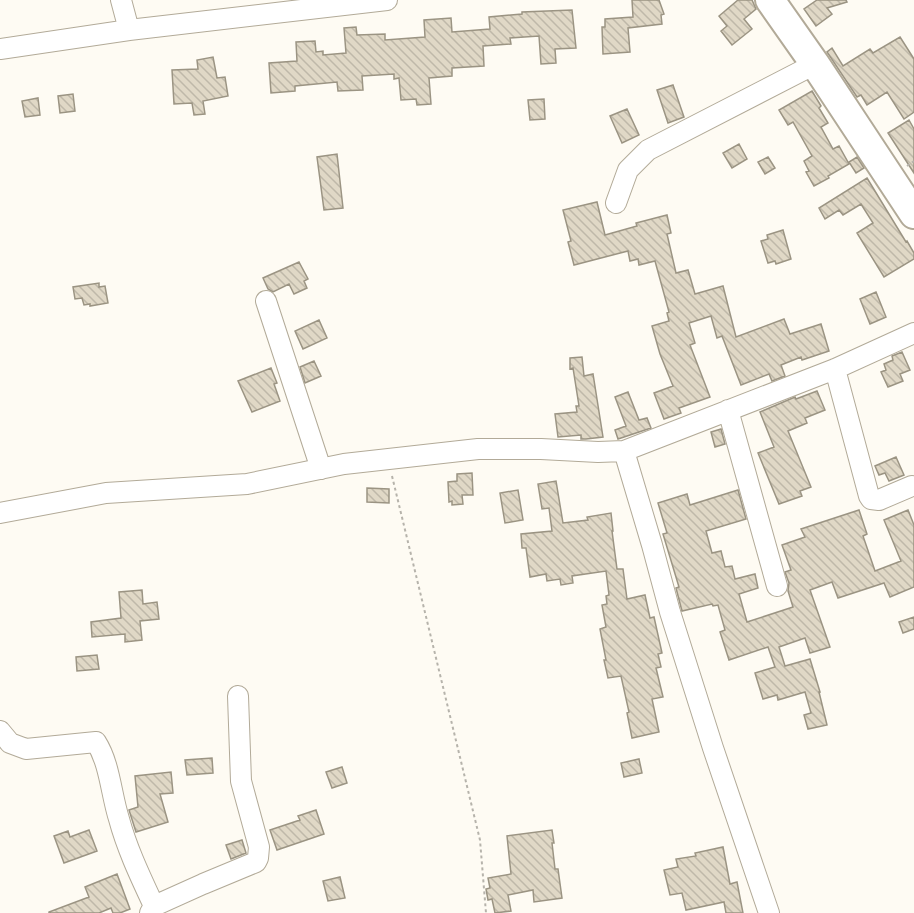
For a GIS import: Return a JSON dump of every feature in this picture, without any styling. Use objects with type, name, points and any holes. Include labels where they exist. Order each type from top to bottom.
[{"type":"highway","points":[[770,0],[914,214]]},
{"type":"street","points":[[121,0],[129,30]]},
{"type":"street","points":[[0,49],[129,30],[387,0]]},
{"type":"street","points":[[616,202],[628,170],[648,150],[815,64]]},
{"type":"street","points":[[267,301],[321,469]]},
{"type":"street","points":[[0,513],[106,493],[247,484],[344,464],[478,449],[624,451],[835,369],[914,333]]},
{"type":"street","points":[[835,369],[869,496],[879,500],[913,487]]},
{"type":"street","points":[[728,410],[777,586]]},
{"type":"street","points":[[624,451],[670,612],[769,913]]},
{"type":"street","points":[[0,731],[10,743],[26,750],[96,742],[102,752],[118,819],[152,910],[202,884],[256,862],[258,858],[259,847],[241,781],[238,696]]},
{"type":"path","points":[[388,459],[480,840],[486,913]]},
{"type":"building","points":[[632,0],[659,0],[664,14],[661,15],[662,24],[628,28],[630,52],[603,54],[602,27],[605,27],[605,19],[633,17]]},
{"type":"building","points":[[738,0],[752,0],[756,9],[744,19],[752,29],[732,45],[721,31],[727,26],[719,16]]},
{"type":"building","points":[[817,0],[846,0],[847,2],[827,8],[832,14],[816,26],[804,9]]},
{"type":"building","points":[[572,10],[576,48],[555,49],[556,63],[541,64],[539,36],[510,38],[511,44],[483,46],[484,66],[452,68],[452,76],[429,78],[431,104],[417,105],[416,99],[401,100],[399,78],[394,79],[394,74],[362,76],[363,90],[338,91],[337,82],[295,86],[295,91],[271,93],[269,63],[297,61],[296,42],[315,41],[316,52],[323,51],[323,55],[346,53],[344,28],[356,27],[357,35],[385,34],[385,40],[425,37],[424,20],[451,18],[452,32],[490,29],[489,17],[522,14],[522,12]]},
{"type":"building","points":[[900,37],[914,59],[914,112],[904,119],[887,92],[867,105],[861,95],[857,97],[827,52],[832,48],[843,66],[870,49],[873,53]]},
{"type":"building","points":[[213,57],[217,78],[225,77],[228,96],[203,101],[205,114],[194,115],[192,103],[174,104],[172,70],[198,69],[197,60]]},
{"type":"building","points":[[673,85],[684,117],[668,123],[657,90]]},
{"type":"building","points":[[812,91],[828,123],[821,127],[833,149],[839,146],[849,164],[814,186],[806,172],[809,171],[804,161],[812,156],[793,122],[788,125],[779,110]]},
{"type":"building","points":[[73,94],[75,111],[60,113],[58,96]]},
{"type":"building","points":[[38,98],[40,115],[25,117],[22,101]]},
{"type":"building","points":[[544,99],[545,119],[530,120],[528,100]]},
{"type":"building","points":[[627,109],[639,135],[622,143],[610,116]]},
{"type":"building","points":[[909,120],[914,129],[914,173],[888,133]]},
{"type":"building","points":[[739,144],[747,159],[732,168],[723,153]]},
{"type":"building","points":[[337,154],[343,208],[324,210],[317,157]]},
{"type":"building","points":[[768,157],[775,168],[765,174],[758,162]]},
{"type":"building","points":[[857,157],[864,168],[856,173],[849,162]]},
{"type":"building","points":[[867,178],[914,253],[914,259],[884,277],[857,233],[873,223],[861,204],[843,215],[839,210],[825,219],[819,208]]},
{"type":"building","points":[[597,202],[605,235],[637,226],[636,223],[667,215],[671,233],[667,234],[676,273],[688,270],[695,294],[723,286],[736,337],[784,319],[790,334],[821,324],[829,351],[802,360],[801,357],[781,365],[785,376],[772,381],[769,374],[741,385],[722,336],[717,338],[711,316],[689,323],[695,343],[690,345],[710,397],[679,408],[681,413],[664,419],[654,393],[673,386],[652,326],[669,321],[667,313],[669,312],[655,261],[639,265],[638,259],[630,261],[628,251],[574,265],[563,210]]},
{"type":"building","points":[[783,230],[791,259],[776,264],[775,261],[768,263],[761,241],[768,239],[767,235]]},
{"type":"building","points":[[299,262],[308,279],[304,281],[307,288],[294,294],[289,284],[273,292],[268,289],[263,278]]},
{"type":"building","points":[[99,283],[99,287],[105,286],[108,303],[90,306],[90,304],[84,305],[82,298],[75,299],[73,287]]},
{"type":"building","points":[[876,292],[886,317],[870,324],[860,299]]},
{"type":"building","points":[[319,320],[327,338],[303,349],[295,331]]},
{"type":"building","points":[[902,352],[910,370],[900,374],[903,381],[888,387],[881,372],[886,370],[884,364],[893,360],[892,356]]},
{"type":"building","points":[[582,357],[584,376],[593,374],[603,437],[581,439],[581,435],[558,437],[555,414],[577,412],[576,406],[579,406],[573,368],[570,369],[570,358]]},
{"type":"building","points":[[314,361],[321,376],[305,383],[300,367]]},
{"type":"building","points":[[271,368],[277,383],[274,384],[280,401],[252,412],[238,381]]},
{"type":"building","points":[[817,391],[825,410],[805,418],[807,423],[788,431],[811,487],[800,491],[802,496],[779,504],[758,453],[774,447],[760,412],[795,397],[796,399]]},
{"type":"building","points":[[628,392],[639,420],[647,418],[651,428],[618,439],[615,430],[626,426],[615,397]]},
{"type":"building","points":[[721,429],[725,444],[715,447],[711,432]]},
{"type":"building","points":[[896,457],[904,475],[889,481],[885,473],[879,475],[875,466]]},
{"type":"building","points":[[472,473],[473,495],[462,495],[463,504],[452,505],[452,501],[449,502],[448,482],[457,481],[457,474]]},
{"type":"building","points":[[556,481],[563,523],[588,520],[587,517],[611,513],[617,569],[623,569],[627,599],[645,595],[650,618],[654,617],[662,653],[658,654],[661,667],[656,668],[663,697],[652,699],[659,732],[632,738],[621,676],[608,678],[600,629],[606,627],[602,605],[607,604],[606,596],[609,595],[606,571],[572,576],[573,583],[561,585],[560,579],[547,581],[546,574],[530,577],[526,548],[522,548],[521,534],[552,531],[549,508],[542,509],[538,484]]},
{"type":"building","points":[[367,488],[389,489],[389,503],[367,502]]},
{"type":"building","points":[[518,490],[523,520],[505,523],[500,493]]},
{"type":"building","points":[[738,490],[746,519],[706,531],[712,553],[721,551],[725,567],[732,566],[735,579],[755,574],[758,588],[739,594],[747,622],[793,607],[785,572],[791,570],[782,545],[805,537],[801,529],[859,510],[867,534],[863,536],[875,571],[901,561],[884,520],[908,510],[914,525],[914,587],[890,597],[884,583],[838,598],[832,582],[810,590],[830,647],[810,653],[805,638],[779,647],[785,666],[810,659],[827,725],[808,729],[804,715],[811,713],[805,692],[778,700],[777,695],[763,699],[755,673],[775,667],[768,647],[729,660],[720,632],[725,630],[718,605],[713,606],[712,604],[682,611],[676,588],[679,587],[663,534],[667,533],[658,503],[687,494],[690,505]]},
{"type":"building","points":[[142,590],[143,604],[157,602],[159,619],[140,621],[142,640],[125,642],[125,634],[92,637],[91,622],[121,618],[119,592]]},
{"type":"building","points":[[914,617],[914,629],[903,633],[899,622]]},
{"type":"building","points":[[97,655],[99,669],[77,671],[76,657]]},
{"type":"building","points":[[212,758],[213,773],[187,775],[185,760]]},
{"type":"building","points":[[639,759],[642,773],[624,777],[621,763]]},
{"type":"building","points":[[342,767],[347,783],[332,788],[326,772]]},
{"type":"building","points":[[171,772],[173,793],[160,794],[168,822],[136,832],[129,810],[138,807],[135,776]]},
{"type":"building","points":[[316,810],[324,834],[277,850],[270,830],[300,820],[298,816]]},
{"type":"building","points":[[89,830],[97,851],[64,863],[54,836],[68,831],[70,837]]},
{"type":"building","points":[[552,830],[555,869],[558,869],[562,898],[534,902],[533,890],[508,895],[511,911],[495,913],[492,899],[488,900],[486,889],[490,888],[488,878],[511,874],[507,836]]},
{"type":"building","points":[[242,840],[246,853],[231,859],[226,845]]},
{"type":"building","points":[[723,847],[730,884],[737,882],[743,913],[726,913],[724,902],[686,910],[682,893],[670,895],[664,870],[678,867],[676,859],[696,856],[695,853]]},
{"type":"building","points":[[117,874],[130,909],[120,913],[113,913],[111,908],[99,913],[49,913],[89,897],[85,887]]},
{"type":"building","points":[[340,877],[345,898],[328,901],[323,881]]}]
